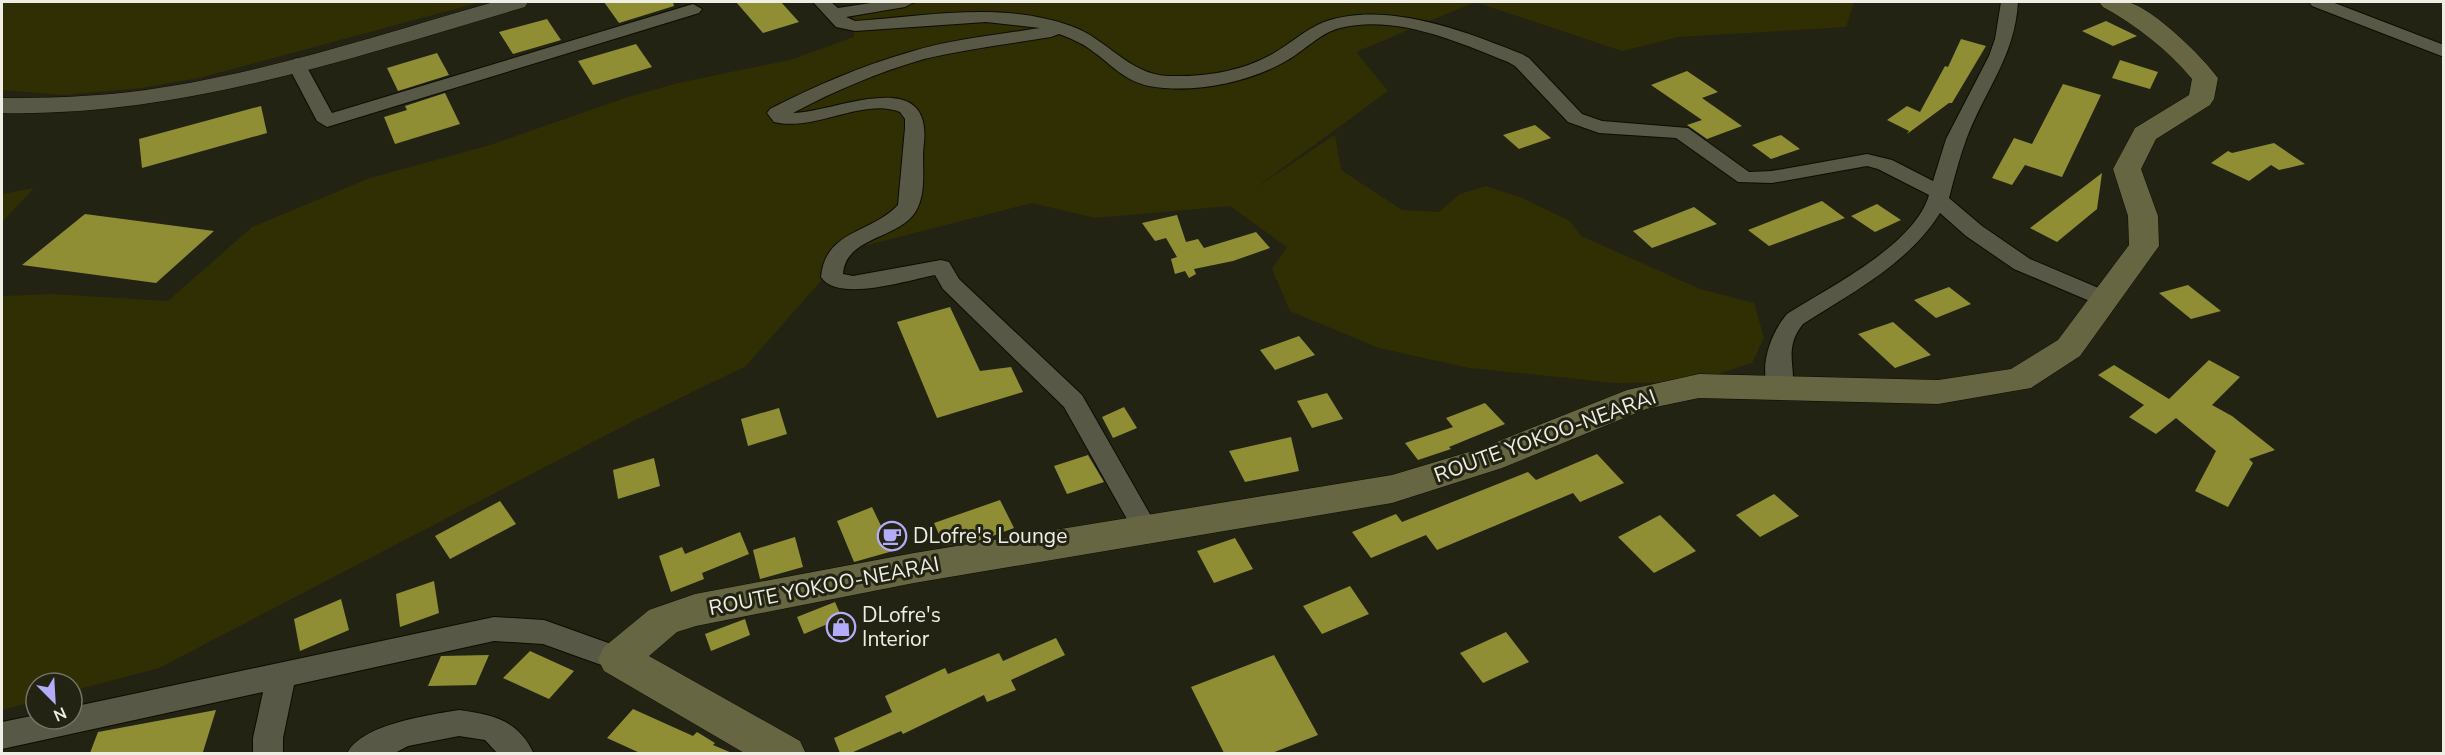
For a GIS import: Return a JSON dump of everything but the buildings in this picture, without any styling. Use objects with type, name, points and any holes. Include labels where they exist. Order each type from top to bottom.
[{"type":"main road","name":"ROUTE YOKOO-NEARAI","points":[[618,659],[663,621],[695,610],[914,568],[1392,489],[1490,459],[1640,399],[1699,386],[1938,392],[2019,380],[2069,348],[2107,300],[2144,246],[2143,216],[2127,169],[2145,134],[2201,99],[2205,78],[2185,54],[2143,18],[2111,2]]},
{"type":"main road","points":[[618,659],[785,753]]},
{"type":"street","points":[[2,106],[57,106],[126,100],[223,83],[517,2]]},
{"type":"street","points":[[828,8],[905,2]]},
{"type":"street","points":[[1780,389],[1779,342],[1783,332],[1795,319],[1901,248],[1920,228],[1939,196],[1956,139],[1998,56],[2004,39],[2010,2]]},
{"type":"street","points":[[2318,2],[2444,52]]},
{"type":"street","points":[[828,8],[842,23],[855,26],[916,20],[1002,19],[1038,22],[1065,30],[1097,46],[1133,76],[1150,81],[1186,81],[1227,77],[1254,70],[1278,58],[1316,33],[1341,23],[1396,21],[1515,57],[1575,118],[1599,127],[1680,132],[1745,178],[1772,177],[1868,160],[1885,164],[1939,196],[1974,231],[2022,264],[2107,300]]},
{"type":"street","points":[[296,64],[327,121],[693,9]]},
{"type":"street","points":[[1065,30],[958,46],[916,56],[826,88],[777,113],[781,118],[796,119],[878,103],[899,104],[913,114],[915,120],[909,203],[896,218],[839,251],[831,270],[832,277],[840,282],[853,283],[941,267],[951,284],[1073,401],[1146,530]]},
{"type":"street","points":[[2,736],[494,629],[543,632],[618,659]]},
{"type":"street","points":[[268,753],[268,738],[282,674]]},
{"type":"street","points":[[362,753],[403,733],[459,723],[493,728],[519,753]]},
{"type":"shaded area","points":[[2,2],[481,2],[199,78],[141,88],[63,95],[2,90]]},
{"type":"shaded area","points":[[923,2],[1475,2],[1356,52],[1388,91],[1254,189],[1335,135],[1341,170],[1402,210],[1439,212],[1460,194],[1486,186],[1522,198],[1570,221],[1581,236],[1700,289],[1754,303],[1764,338],[1752,363],[1692,382],[1616,383],[1469,368],[1379,348],[1290,311],[1272,269],[1287,247],[1230,206],[1095,218],[1032,203],[848,250],[746,366],[635,420],[159,668],[84,688],[84,671],[24,671],[24,704],[2,710],[2,296],[52,294],[168,301],[252,227],[370,178],[490,145],[625,98],[678,83],[790,60],[854,37],[853,13]]},
{"type":"shaded area","points":[[1475,2],[1854,2],[1846,27],[1678,37],[1622,51]]},
{"type":"shaded area","points":[[34,188],[2,222],[2,194]]},
{"type":"place","name":"DLofre's Lounge","points":[[892,536]]},
{"type":"place","name":"DLofre's Interior","points":[[841,627]]}]
